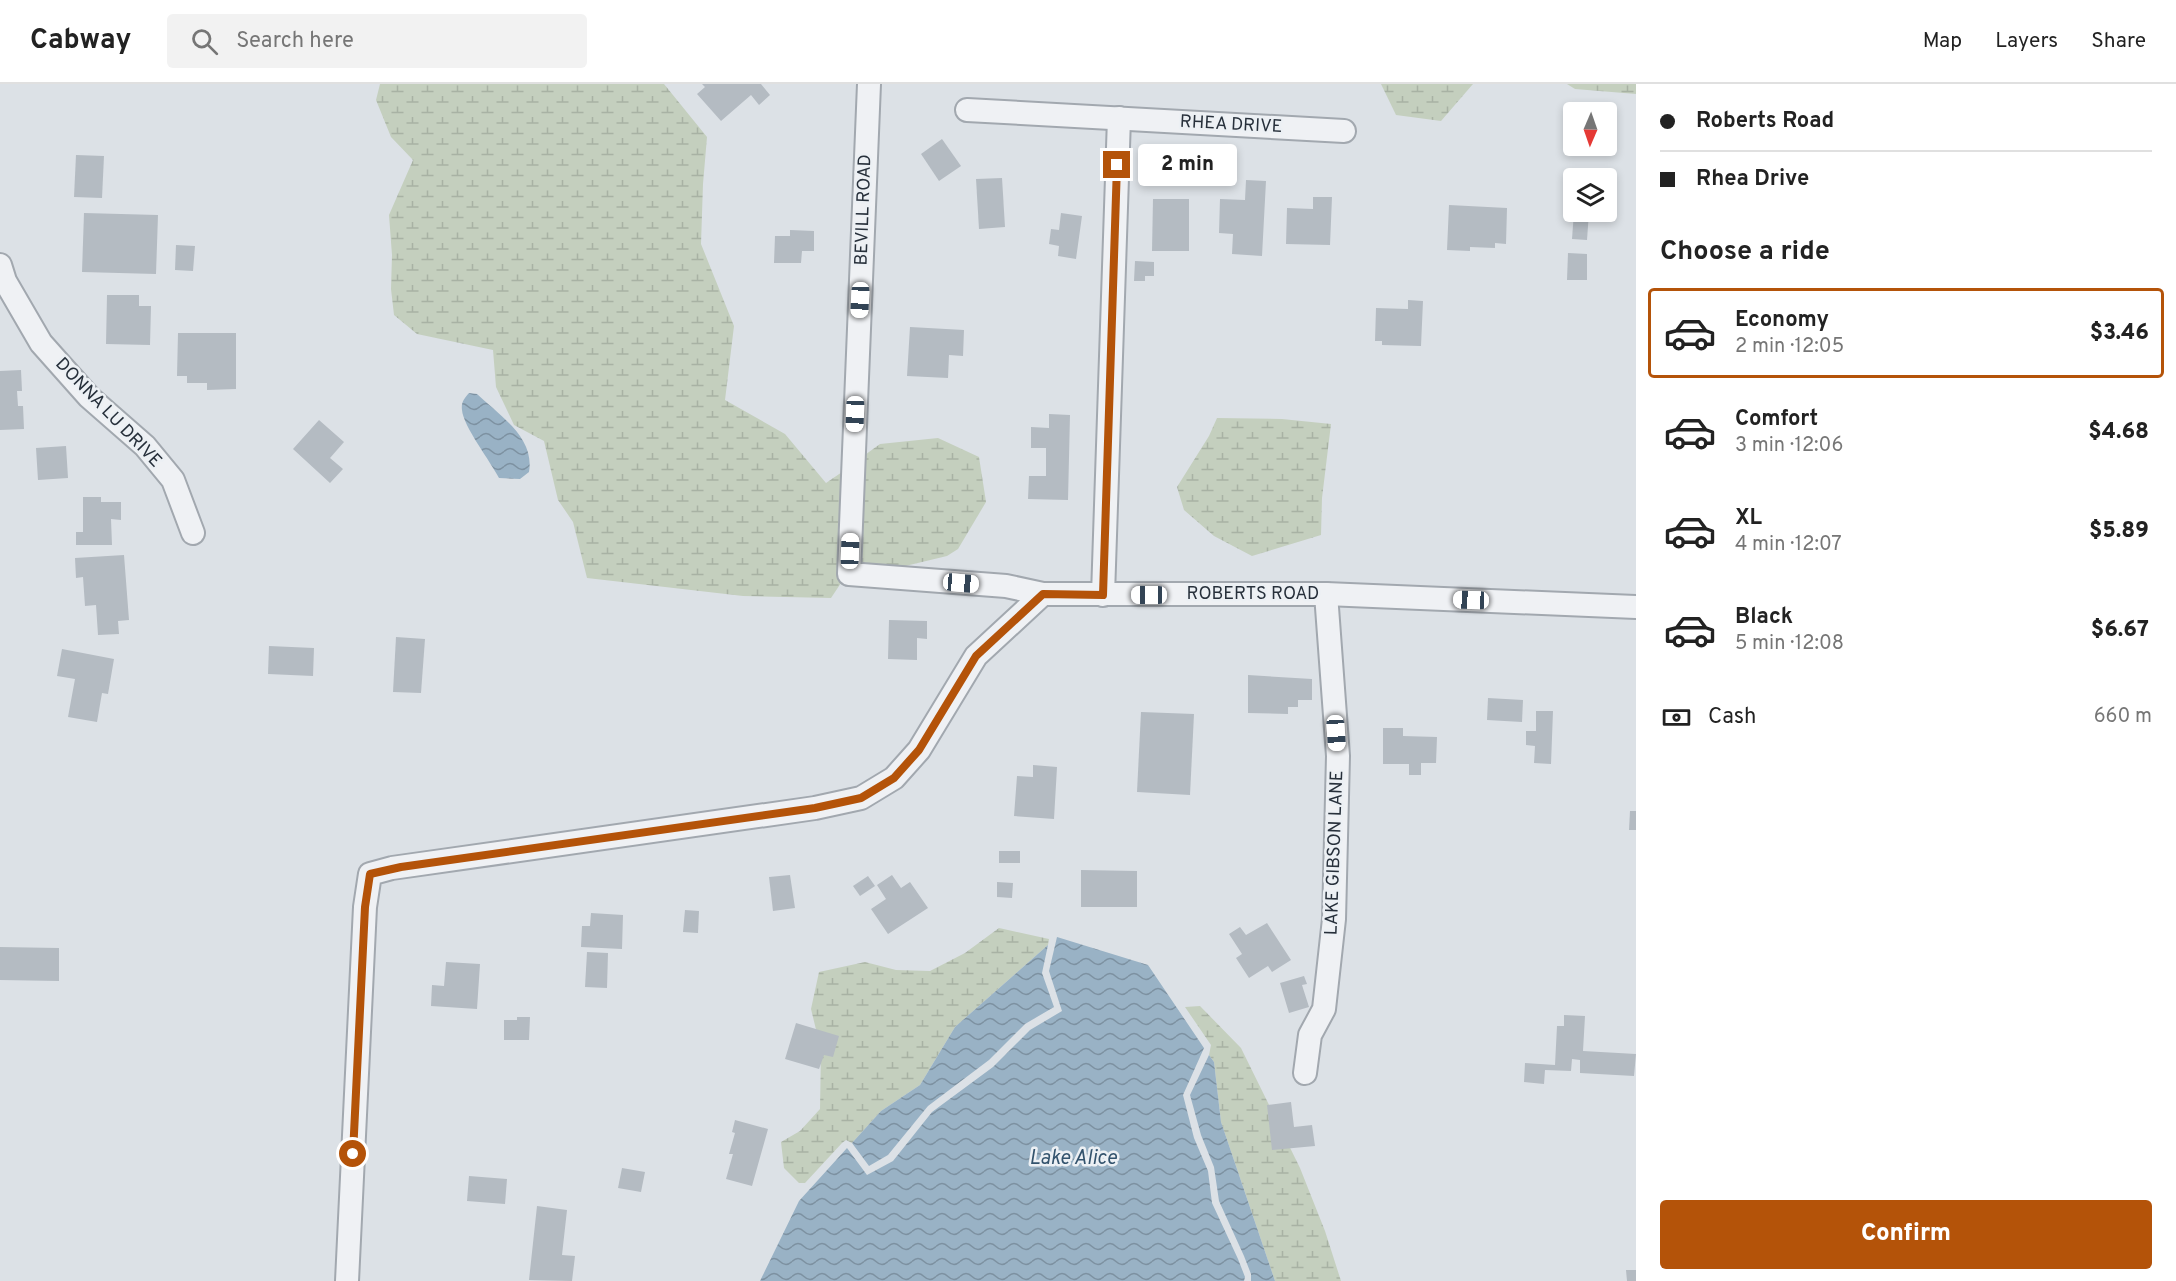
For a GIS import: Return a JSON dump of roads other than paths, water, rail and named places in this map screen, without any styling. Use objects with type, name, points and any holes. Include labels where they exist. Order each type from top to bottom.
[{"type":"street","name":"BEVILL ROAD","points":[[869,84],[849,574],[1006,586],[1043,594]]},
{"type":"street","name":"RHEA DRIVE","points":[[967,110],[1344,131]]},
{"type":"street","points":[[1103,595],[1119,118]]},
{"type":"street","name":"DONNA LU DRIVE","points":[[0,265],[5,281],[41,343],[89,398],[146,446],[173,480],[193,533]]},
{"type":"street","name":"ROBERTS ROAD","points":[[1043,594],[1326,594],[1636,607]]},
{"type":"street","points":[[347,1281],[365,907],[370,874],[401,867],[815,808],[861,798],[894,778],[919,750],[976,656],[1043,594]]},
{"type":"street","name":"LAKE GIBSON LANE","points":[[1305,1073],[1310,1035],[1324,1009],[1334,919],[1338,756],[1326,594]]},
{"type":"water","points":[[469,393],[477,394],[505,419],[527,448],[529,472],[520,479],[499,478],[472,434],[462,410],[463,401]]},
{"type":"water","name":"Lake Alice","points":[[1057,937],[1148,965],[1204,1048],[1183,1095],[1194,1138],[1208,1171],[1212,1203],[1238,1259],[1245,1277],[1244,1281],[760,1281],[799,1201],[847,1148],[867,1175],[893,1161],[932,1112],[993,1067],[1030,1030],[1062,1011],[1049,971]]},
{"type":"water","points":[[1048,945],[1042,973],[1054,1007],[1025,1024],[989,1060],[928,1106],[888,1155],[869,1166],[852,1143],[881,1111],[920,1085],[955,1027]]},
{"type":"water","points":[[1209,1055],[1214,1062],[1221,1122],[1275,1281],[1251,1281],[1251,1274],[1244,1256],[1219,1201],[1214,1167],[1201,1135],[1190,1095]]}]
